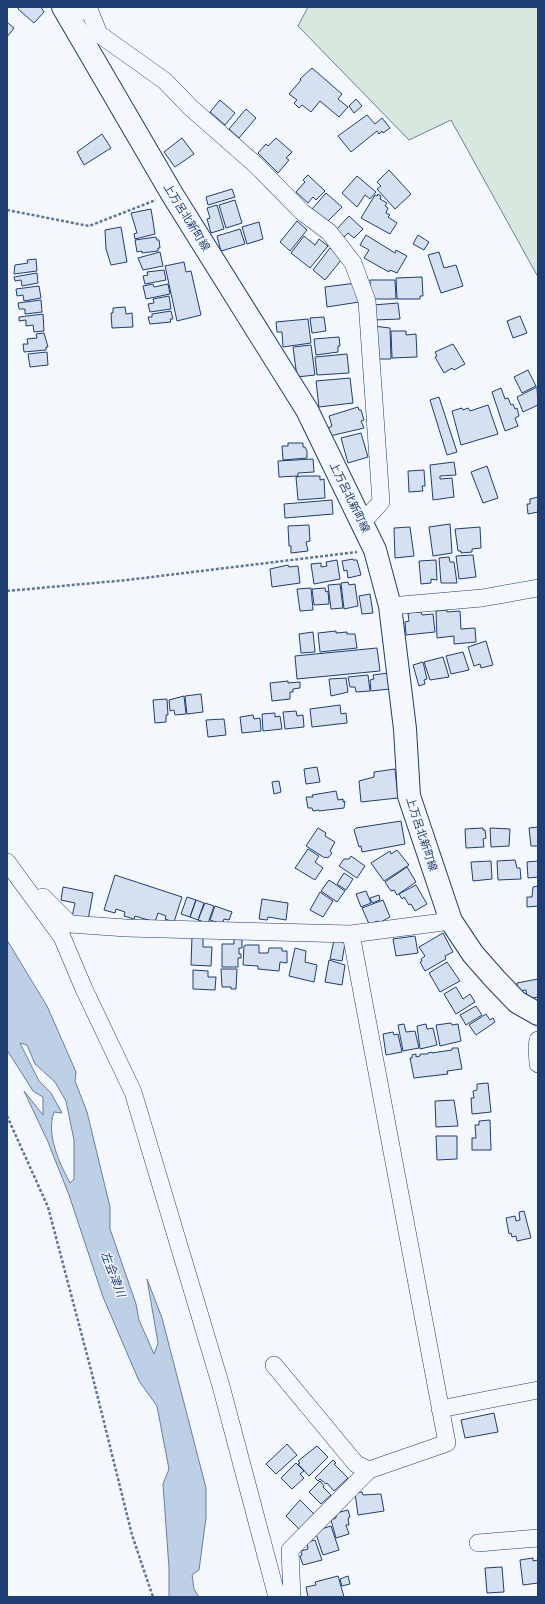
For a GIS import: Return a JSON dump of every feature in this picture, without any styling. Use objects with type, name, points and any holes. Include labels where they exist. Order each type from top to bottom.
[{"type":"main road","name":"上万呂北新町線","points":[[64,8],[172,194],[307,410],[362,522],[375,550],[390,606],[405,729],[409,796],[451,921],[472,954],[495,979],[517,1002],[538,1014]]},
{"type":"street","points":[[64,8],[90,12],[99,34],[165,81],[191,108],[256,165],[302,212],[329,232],[353,263],[367,302],[381,502],[362,522]]},
{"type":"street","points":[[390,606],[482,598],[538,588]]},
{"type":"street","points":[[7,862],[70,924],[126,928],[351,934],[451,921]]},
{"type":"street","points":[[7,862],[62,937],[84,990],[133,1092],[221,1386],[277,1597]]},
{"type":"street","points":[[292,1597],[290,1550],[368,1470],[447,1444],[351,934]]},
{"type":"street","points":[[538,1040],[536,1047],[538,1064]]},
{"type":"street","points":[[274,1366],[356,1464],[368,1470]]},
{"type":"street","points":[[440,1408],[538,1390]]},
{"type":"street","points":[[478,1543],[538,1538]]},
{"type":"path","points":[[7,210],[89,226],[172,194]]},
{"type":"path","points":[[7,591],[127,580],[375,550]]},
{"type":"path","points":[[7,1116],[48,1207],[91,1370],[132,1535],[153,1597]]},
{"type":"shaded area","points":[[308,7],[538,7],[538,277],[451,120],[409,140],[298,26]]},
{"type":"water","name":"左会津川","points":[[7,940],[47,1006],[76,1072],[75,1081],[87,1112],[110,1207],[110,1229],[136,1304],[139,1320],[154,1354],[158,1343],[147,1279],[162,1318],[206,1488],[206,1518],[199,1570],[192,1575],[194,1589],[199,1597],[169,1597],[169,1568],[163,1484],[169,1469],[157,1406],[139,1381],[103,1297],[69,1195],[48,1142],[24,1091],[43,1115],[43,1097],[33,1091],[7,1050]],"holes":[[[20,1043],[27,1045],[35,1064],[55,1082],[66,1101],[74,1140],[74,1179],[70,1183],[58,1157],[53,1139],[52,1121],[54,1112],[62,1113],[51,1093],[39,1081]]]},
{"type":"building","points":[[19,7],[41,7],[44,12],[34,23],[18,9]]},
{"type":"building","points":[[7,22],[14,28],[7,37]]},
{"type":"building","points":[[312,68],[342,94],[338,99],[348,107],[339,117],[320,101],[311,112],[302,105],[299,108],[294,103],[297,100],[289,94],[301,80],[300,79]]},
{"type":"building","points":[[356,99],[362,106],[354,113],[349,106]]},
{"type":"building","points":[[220,100],[235,113],[225,125],[210,112]]},
{"type":"building","points":[[246,109],[256,118],[239,138],[229,129]]},
{"type":"building","points":[[367,115],[375,124],[382,118],[390,128],[379,134],[377,131],[351,152],[338,136]]},
{"type":"building","points":[[102,134],[111,148],[84,165],[77,152]]},
{"type":"building","points":[[182,138],[194,154],[175,167],[164,152]]},
{"type":"building","points":[[276,138],[292,152],[286,158],[289,160],[278,173],[258,153],[266,144],[268,146]]},
{"type":"building","points":[[389,170],[411,194],[395,209],[377,189],[381,186],[377,182]]},
{"type":"building","points":[[308,175],[325,191],[316,200],[313,197],[308,203],[296,192],[305,182],[303,180]]},
{"type":"building","points":[[357,176],[376,192],[370,199],[365,195],[357,207],[342,193]]},
{"type":"building","points":[[232,189],[235,197],[208,205],[206,197]]},
{"type":"building","points":[[326,193],[342,207],[328,221],[324,218],[323,219],[312,209]]},
{"type":"building","points":[[378,194],[381,196],[380,199],[387,203],[385,206],[388,208],[386,213],[390,215],[388,217],[397,223],[390,234],[361,218],[375,195],[377,196]]},
{"type":"building","points":[[235,200],[242,223],[226,228],[219,205]]},
{"type":"building","points":[[217,205],[224,229],[211,233],[207,219],[210,218],[207,208]]},
{"type":"building","points":[[151,209],[155,234],[135,239],[134,234],[137,233],[131,213]]},
{"type":"building","points":[[349,216],[363,229],[354,238],[348,233],[343,238],[335,231]]},
{"type":"building","points":[[297,221],[307,230],[290,251],[280,242]]},
{"type":"building","points":[[259,222],[263,239],[247,244],[242,227]]},
{"type":"building","points":[[121,227],[127,262],[111,265],[106,249],[105,230]]},
{"type":"building","points":[[240,229],[245,244],[221,251],[217,236]]},
{"type":"building","points":[[366,235],[395,253],[396,250],[407,256],[397,273],[390,270],[389,272],[364,258],[369,250],[360,245]]},
{"type":"building","points":[[418,235],[429,242],[424,250],[413,244]]},
{"type":"building","points":[[304,236],[315,245],[319,239],[328,246],[310,268],[291,253]]},
{"type":"building","points":[[156,237],[157,240],[159,240],[160,248],[158,248],[158,251],[142,253],[142,251],[137,252],[135,240]]},
{"type":"building","points":[[330,248],[342,259],[325,280],[313,270]]},
{"type":"building","points":[[160,252],[163,266],[143,270],[138,258]]},
{"type":"building","points":[[439,252],[444,268],[456,265],[463,286],[441,293],[428,255]]},
{"type":"building","points":[[36,259],[37,271],[14,274],[15,265],[28,263],[27,260]]},
{"type":"building","points":[[184,262],[186,272],[191,271],[201,315],[177,321],[165,266]]},
{"type":"building","points":[[164,270],[166,280],[145,284],[143,276],[148,275],[147,272]]},
{"type":"building","points":[[37,273],[38,283],[22,286],[21,280],[15,281],[14,277]]},
{"type":"building","points":[[422,277],[423,296],[420,296],[420,299],[397,299],[396,278]]},
{"type":"building","points":[[370,280],[395,280],[396,299],[370,299]]},
{"type":"building","points":[[356,283],[359,302],[327,307],[325,287]]},
{"type":"building","points":[[153,284],[154,287],[168,284],[170,294],[146,299],[143,286]]},
{"type":"building","points":[[39,286],[41,298],[24,301],[23,295],[17,296],[16,289]]},
{"type":"building","points":[[169,296],[171,309],[150,312],[148,304],[154,303],[153,299]]},
{"type":"building","points":[[41,300],[42,312],[25,314],[25,309],[19,309],[18,303]]},
{"type":"building","points":[[398,303],[400,319],[374,320],[373,305]]},
{"type":"building","points":[[125,307],[126,314],[132,313],[133,327],[112,328],[111,313],[113,313],[113,308]]},
{"type":"building","points":[[171,311],[173,319],[170,319],[171,322],[150,324],[148,317],[152,317],[152,314]]},
{"type":"building","points":[[43,314],[44,331],[34,332],[33,325],[26,326],[26,320],[19,321],[19,317]]},
{"type":"building","points":[[520,316],[527,333],[513,338],[507,321]]},
{"type":"building","points":[[324,317],[326,331],[312,333],[310,318]]},
{"type":"building","points":[[308,319],[311,343],[283,347],[282,332],[277,332],[276,322]]},
{"type":"building","points":[[373,326],[390,328],[391,359],[374,359]]},
{"type":"building","points":[[391,331],[406,331],[406,335],[416,334],[417,357],[392,358]]},
{"type":"building","points":[[44,333],[48,347],[46,347],[46,350],[24,352],[23,344],[28,344],[27,339],[37,338],[36,334]]},
{"type":"building","points":[[339,337],[340,346],[338,346],[338,352],[316,355],[314,339]]},
{"type":"building","points":[[453,344],[465,364],[454,370],[452,368],[444,373],[435,357],[437,356],[435,352]]},
{"type":"building","points":[[311,345],[315,375],[297,377],[293,347]]},
{"type":"building","points":[[47,352],[48,365],[30,367],[28,354]]},
{"type":"building","points":[[347,354],[349,373],[317,375],[315,357]]},
{"type":"building","points":[[528,370],[536,386],[522,393],[514,377]]},
{"type":"building","points":[[350,378],[353,403],[319,407],[316,381]]},
{"type":"building","points":[[537,387],[538,405],[523,412],[517,397]]},
{"type":"building","points":[[501,388],[505,399],[508,398],[511,405],[513,404],[515,409],[517,408],[519,416],[515,418],[518,426],[505,431],[492,392]]},
{"type":"building","points":[[439,397],[457,452],[447,455],[430,400]]},
{"type":"building","points":[[488,405],[498,434],[461,445],[452,411],[468,408],[470,411]]},
{"type":"building","points":[[358,407],[359,410],[361,410],[364,420],[361,421],[364,428],[330,436],[328,428],[332,426],[329,416]]},
{"type":"building","points":[[361,433],[368,457],[348,463],[341,438]]},
{"type":"building","points":[[288,443],[303,443],[303,447],[305,447],[307,451],[307,458],[283,460],[282,446],[288,446]]},
{"type":"building","points":[[313,459],[314,472],[298,473],[298,476],[279,477],[278,461]]},
{"type":"building","points":[[454,462],[456,475],[440,476],[440,479],[452,478],[454,497],[433,500],[430,465]]},
{"type":"building","points":[[487,466],[498,498],[483,503],[471,472]]},
{"type":"building","points":[[424,470],[425,486],[422,486],[423,491],[409,492],[408,471]]},
{"type":"building","points":[[320,476],[320,480],[324,479],[325,498],[298,500],[296,477]]},
{"type":"building","points":[[538,497],[538,512],[528,514],[527,504],[530,504],[530,499]]},
{"type":"building","points":[[332,500],[333,514],[285,518],[284,504]]},
{"type":"building","points":[[450,524],[452,553],[433,556],[429,527]]},
{"type":"building","points":[[309,525],[310,541],[306,542],[308,551],[291,553],[291,546],[289,546],[288,526]]},
{"type":"building","points":[[410,527],[414,556],[395,558],[394,528]]},
{"type":"building","points":[[480,527],[481,548],[472,549],[472,552],[461,553],[461,551],[458,551],[455,529]]},
{"type":"building","points":[[473,555],[476,577],[459,579],[456,556]]},
{"type":"building","points":[[449,557],[450,562],[454,562],[457,583],[441,583],[439,558]]},
{"type":"building","points":[[353,559],[357,560],[361,575],[348,578],[347,570],[344,571],[342,561]]},
{"type":"building","points":[[337,560],[340,579],[314,584],[311,564],[321,563],[321,567],[327,566],[326,562]]},
{"type":"building","points":[[436,560],[437,580],[431,579],[431,583],[421,584],[419,561]]},
{"type":"building","points":[[288,565],[289,567],[298,566],[300,583],[272,587],[270,569]]},
{"type":"building","points":[[348,582],[349,585],[355,584],[358,606],[344,609],[341,583]]},
{"type":"building","points":[[340,584],[343,608],[331,609],[328,585]]},
{"type":"building","points":[[311,588],[313,610],[300,611],[297,589]]},
{"type":"building","points":[[325,588],[326,592],[328,591],[329,604],[314,605],[312,589]]},
{"type":"building","points":[[370,594],[373,613],[362,614],[359,596]]},
{"type":"building","points":[[447,610],[447,612],[460,611],[461,629],[475,628],[476,642],[454,644],[454,636],[437,638],[436,611]]},
{"type":"building","points":[[421,612],[422,615],[433,614],[435,632],[406,635],[405,622],[409,621],[408,613]]},
{"type":"building","points":[[336,631],[336,633],[347,632],[347,634],[355,634],[357,648],[320,652],[318,633]]},
{"type":"building","points":[[313,632],[315,652],[301,653],[299,634]]},
{"type":"building","points":[[486,641],[493,665],[481,668],[480,664],[474,666],[468,647]]},
{"type":"building","points":[[377,648],[380,671],[297,679],[295,656]]},
{"type":"building","points":[[463,652],[469,670],[451,674],[446,656]]},
{"type":"building","points":[[443,657],[449,677],[430,680],[424,662]]},
{"type":"building","points":[[423,662],[427,679],[424,680],[425,684],[419,686],[413,665]]},
{"type":"building","points":[[388,673],[390,689],[371,691],[370,680],[374,679],[373,675]]},
{"type":"building","points":[[368,675],[370,691],[356,692],[355,687],[350,687],[348,677]]},
{"type":"building","points":[[346,678],[348,692],[331,696],[329,679]]},
{"type":"building","points":[[288,681],[288,683],[300,682],[300,688],[293,689],[293,692],[290,692],[290,699],[272,701],[270,683]]},
{"type":"building","points":[[201,694],[203,712],[187,714],[185,696]]},
{"type":"building","points":[[184,696],[186,714],[175,715],[174,710],[170,711],[169,700]]},
{"type":"building","points":[[167,699],[168,715],[166,715],[166,722],[155,723],[153,700]]},
{"type":"building","points":[[340,705],[341,714],[346,713],[347,723],[312,727],[310,709]]},
{"type":"building","points":[[296,711],[297,716],[303,715],[304,727],[285,729],[283,712]]},
{"type":"building","points":[[275,713],[275,717],[280,716],[282,729],[263,731],[262,714]]},
{"type":"building","points":[[253,715],[254,719],[260,718],[261,731],[242,733],[240,717]]},
{"type":"building","points":[[224,719],[226,735],[208,737],[206,720]]},
{"type":"building","points":[[317,767],[320,782],[306,784],[304,769]]},
{"type":"building","points":[[395,769],[398,798],[361,802],[359,781],[374,777],[374,772]]},
{"type":"building","points":[[279,781],[281,792],[274,794],[272,782]]},
{"type":"building","points":[[336,791],[338,800],[343,799],[343,802],[345,801],[344,808],[313,811],[312,808],[308,808],[306,797],[313,797],[312,795]]},
{"type":"building","points":[[401,821],[405,844],[362,852],[354,830],[356,828]]},
{"type":"building","points":[[538,827],[538,846],[531,846],[529,828]]},
{"type":"building","points":[[318,828],[326,833],[325,836],[335,842],[330,851],[332,853],[328,858],[325,858],[306,846]]},
{"type":"building","points":[[483,828],[483,830],[485,830],[486,838],[483,839],[484,847],[466,848],[465,829]]},
{"type":"building","points":[[490,828],[510,829],[509,846],[491,847]]},
{"type":"building","points":[[308,849],[319,856],[315,862],[323,868],[315,880],[295,868]]},
{"type":"building","points":[[397,850],[409,865],[384,881],[371,863],[390,851],[391,854]]},
{"type":"building","points":[[351,856],[365,866],[357,878],[339,866],[344,859],[349,859]]},
{"type":"building","points":[[515,860],[517,868],[520,868],[521,879],[498,880],[497,861]]},
{"type":"building","points":[[491,861],[492,879],[473,881],[471,862]]},
{"type":"building","points":[[538,861],[538,877],[528,878],[527,862]]},
{"type":"building","points":[[407,867],[416,882],[397,895],[394,890],[391,891],[385,882]]},
{"type":"building","points":[[344,873],[353,879],[346,890],[337,884]]},
{"type":"building","points":[[115,875],[182,897],[174,922],[165,919],[166,916],[158,913],[155,922],[135,916],[134,919],[124,916],[125,912],[116,909],[115,913],[104,910]]},
{"type":"building","points":[[329,880],[345,891],[337,902],[321,891]]},
{"type":"building","points":[[416,885],[427,904],[415,911],[411,904],[409,905],[404,897],[402,899],[399,894]]},
{"type":"building","points":[[538,886],[538,906],[527,907],[527,897],[532,897],[533,887]]},
{"type":"building","points":[[63,887],[93,893],[88,920],[72,917],[75,903],[61,900]]},
{"type":"building","points":[[366,891],[371,903],[361,907],[356,894]]},
{"type":"building","points":[[320,892],[333,901],[323,917],[310,910]]},
{"type":"building","points":[[379,895],[380,900],[372,903],[370,898]]},
{"type":"building","points":[[187,897],[196,900],[190,917],[181,914]]},
{"type":"building","points":[[262,899],[288,903],[286,920],[268,917],[267,920],[259,919]]},
{"type":"building","points":[[196,900],[204,903],[198,920],[190,917]]},
{"type":"building","points":[[383,900],[390,917],[379,923],[378,921],[369,924],[362,908]]},
{"type":"building","points":[[205,903],[214,906],[208,923],[198,920]]},
{"type":"building","points":[[215,906],[232,912],[229,920],[224,919],[222,924],[210,920]]},
{"type":"building","points":[[443,933],[453,952],[445,956],[446,959],[425,971],[420,962],[425,956],[419,947]]},
{"type":"building","points":[[192,936],[203,937],[203,947],[212,947],[211,966],[191,965]]},
{"type":"building","points":[[415,936],[418,953],[396,956],[393,939]]},
{"type":"building","points":[[234,939],[242,939],[242,948],[239,948],[241,958],[238,958],[238,967],[222,967],[222,944],[234,944]]},
{"type":"building","points":[[334,940],[345,943],[342,961],[330,959]]},
{"type":"building","points":[[259,945],[259,953],[268,953],[269,948],[282,948],[282,951],[287,951],[287,963],[280,962],[279,971],[258,969],[258,966],[243,965],[244,946]]},
{"type":"building","points":[[295,948],[306,951],[305,962],[317,965],[314,982],[289,976]]},
{"type":"building","points":[[329,960],[345,965],[342,985],[325,982]]},
{"type":"building","points":[[447,962],[460,981],[440,992],[429,973]]},
{"type":"building","points":[[221,969],[237,969],[236,989],[231,989],[231,987],[222,987]]},
{"type":"building","points":[[193,970],[208,971],[208,977],[216,977],[215,990],[193,989]]},
{"type":"building","points":[[538,979],[538,997],[527,999],[526,990],[518,991],[517,983]]},
{"type":"building","points":[[456,987],[463,999],[470,994],[475,1002],[456,1014],[444,994]]},
{"type":"building","points":[[476,1006],[482,1015],[466,1025],[460,1015]]},
{"type":"building","points":[[486,1014],[490,1020],[493,1018],[495,1022],[476,1035],[469,1025]]},
{"type":"building","points":[[451,1023],[452,1025],[458,1024],[461,1041],[440,1046],[436,1025]]},
{"type":"building","points":[[404,1024],[406,1032],[415,1031],[419,1048],[403,1051],[398,1025]]},
{"type":"building","points":[[426,1024],[427,1029],[433,1028],[437,1045],[420,1049],[417,1026]]},
{"type":"building","points":[[393,1032],[394,1035],[398,1034],[402,1052],[386,1055],[383,1034]]},
{"type":"building","points":[[452,1048],[458,1048],[462,1069],[447,1071],[448,1074],[414,1078],[410,1058],[412,1058],[412,1055],[416,1054],[416,1057],[420,1056],[420,1054],[452,1050]]},
{"type":"building","points":[[488,1083],[491,1112],[472,1114],[471,1098],[474,1098],[473,1091],[477,1090],[477,1084]]},
{"type":"building","points":[[454,1100],[458,1126],[436,1127],[435,1101]]},
{"type":"building","points":[[490,1120],[491,1150],[472,1150],[472,1138],[476,1138],[475,1125],[479,1125],[479,1121]]},
{"type":"building","points":[[436,1136],[457,1136],[457,1159],[437,1160]]},
{"type":"building","points":[[524,1211],[531,1238],[517,1241],[516,1236],[512,1237],[511,1233],[509,1234],[506,1218],[515,1216],[516,1221],[520,1220],[519,1212]]},
{"type":"building","points":[[494,1413],[498,1432],[465,1438],[461,1420]]},
{"type":"building","points":[[287,1444],[297,1455],[276,1474],[266,1464]]},
{"type":"building","points":[[317,1446],[328,1457],[309,1476],[298,1464],[300,1463],[298,1461]]},
{"type":"building","points":[[333,1460],[336,1463],[334,1464],[348,1478],[334,1491],[327,1483],[326,1484],[320,1479],[318,1481],[315,1478]]},
{"type":"building","points":[[296,1463],[304,1471],[300,1474],[304,1478],[292,1489],[281,1478]]},
{"type":"building","points":[[320,1481],[324,1486],[323,1487],[331,1495],[321,1504],[309,1492]]},
{"type":"building","points":[[362,1492],[363,1495],[381,1494],[384,1511],[358,1515],[355,1493]]},
{"type":"building","points":[[300,1500],[314,1514],[299,1529],[286,1516]]},
{"type":"building","points":[[348,1510],[350,1517],[348,1518],[349,1525],[346,1525],[349,1534],[336,1538],[331,1520],[336,1518],[336,1513]]},
{"type":"building","points":[[331,1526],[339,1550],[323,1555],[315,1531]]},
{"type":"building","points":[[315,1540],[322,1560],[303,1565],[300,1556],[302,1555],[301,1551],[308,1549],[307,1542]]},
{"type":"building","points":[[533,1558],[533,1561],[538,1560],[538,1583],[523,1585],[520,1560]]},
{"type":"building","points":[[502,1567],[504,1592],[487,1593],[485,1568]]},
{"type":"building","points":[[338,1576],[344,1597],[308,1597],[306,1587],[316,1585],[315,1582]]},
{"type":"building","points":[[348,1576],[350,1584],[342,1586],[340,1579]]}]
